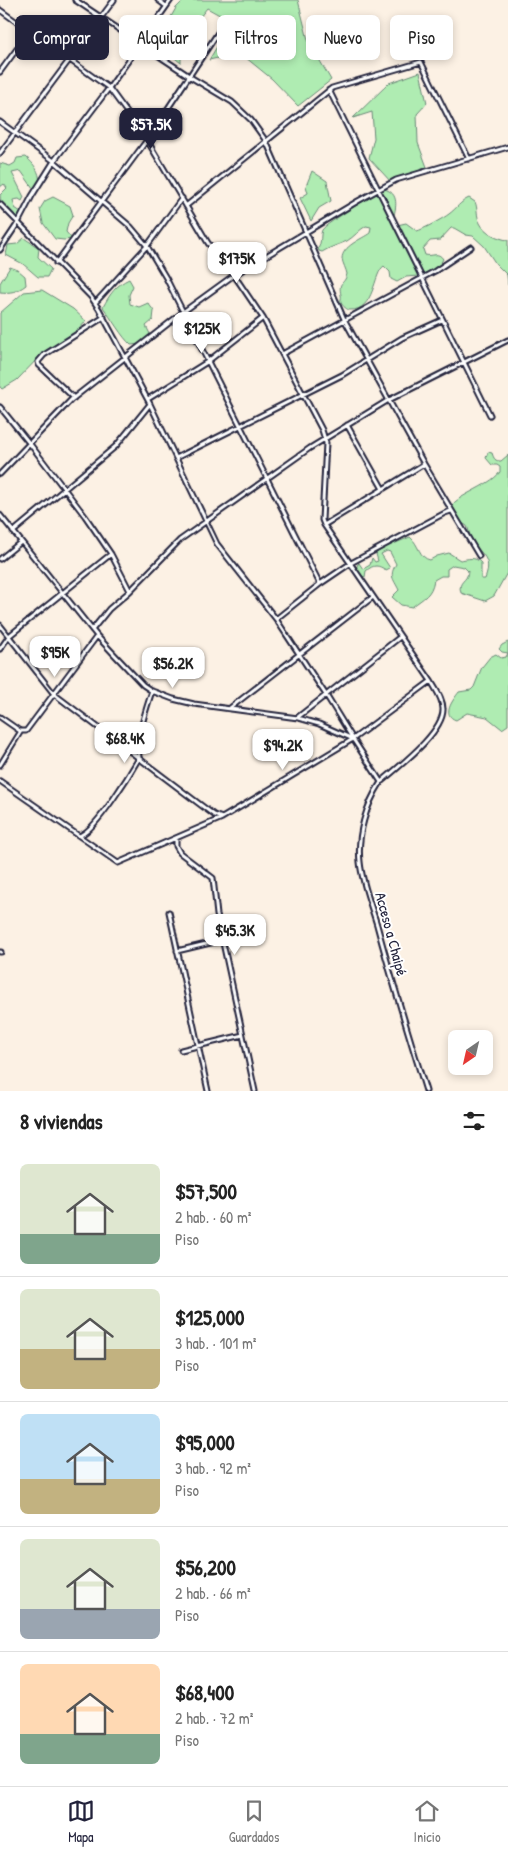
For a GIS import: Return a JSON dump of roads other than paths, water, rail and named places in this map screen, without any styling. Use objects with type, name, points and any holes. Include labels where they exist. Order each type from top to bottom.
[{"type":"street","points":[[75,0],[99,15]]},
{"type":"street","points":[[103,15],[114,0]]},
{"type":"street","points":[[158,0],[166,6]]},
{"type":"street","points":[[160,15],[171,0]]},
{"type":"street","points":[[0,10],[15,20]]},
{"type":"street","points":[[56,263],[148,140],[217,34]]},
{"type":"street","points":[[0,72],[15,52]]},
{"type":"street","points":[[0,250],[54,161],[128,60]]},
{"type":"street","points":[[165,60],[232,102],[251,120],[266,141],[307,231],[344,320],[424,464],[479,556]]},
{"type":"street","points":[[0,153],[69,61],[109,88],[148,140],[208,243],[234,275],[263,318],[304,393],[325,438],[322,520],[324,526],[424,464]]},
{"type":"street","points":[[186,206],[329,90],[339,85],[421,62],[469,159]]},
{"type":"street","points":[[329,90],[490,415]]},
{"type":"street","points":[[0,122],[54,161],[131,227],[147,246],[166,278],[320,584]]},
{"type":"street","points":[[0,474],[74,398],[183,312],[234,275],[396,180],[508,147]]},
{"type":"street","points":[[95,303],[147,246],[182,198]]},
{"type":"street","points":[[0,204],[95,303],[148,399],[217,544],[276,619],[381,782]]},
{"type":"street","points":[[282,354],[422,278],[471,247]]},
{"type":"street","points":[[74,398],[38,365],[38,362],[44,355],[104,317]]},
{"type":"street","points":[[148,399],[207,362],[263,318]]},
{"type":"street","points":[[176,458],[342,374],[402,338],[442,320]]},
{"type":"street","points":[[92,630],[108,609],[130,591],[180,540],[266,479],[325,438],[388,401],[508,340]]},
{"type":"street","points":[[13,532],[116,446],[150,404]]},
{"type":"street","points":[[0,407],[30,444],[111,554],[130,591]]},
{"type":"street","points":[[347,425],[383,489]]},
{"type":"street","points":[[276,619],[320,584],[350,564],[452,511]]},
{"type":"street","points":[[0,515],[97,636],[126,669],[152,692],[173,699],[298,718],[319,724],[353,739]]},
{"type":"street","name":"Acceso a Chaipé","points":[[324,526],[431,681],[442,699],[444,710],[441,720],[433,733],[381,782],[366,810],[360,862],[392,982],[426,1091]]},
{"type":"street","points":[[0,559],[21,542]]},
{"type":"street","points":[[0,649],[9,636],[111,554]]},
{"type":"street","points":[[230,708],[373,597]]},
{"type":"street","points":[[0,626],[54,694],[214,815],[222,818]]},
{"type":"street","points":[[0,765],[22,731],[26,731],[97,636]]},
{"type":"street","points":[[298,718],[400,638]]},
{"type":"street","points":[[0,781],[118,863],[222,818],[353,739],[431,681]]},
{"type":"street","points":[[80,835],[88,831],[106,808],[140,758],[142,719],[152,692]]},
{"type":"street","points":[[0,717],[22,731]]},
{"type":"street","points":[[176,838],[176,846],[180,853],[213,878],[217,915],[255,1091]]},
{"type":"street","points":[[169,912],[208,1091]]},
{"type":"street","points":[[177,951],[223,940]]},
{"type":"street","points":[[181,1050],[243,1035]]}]
